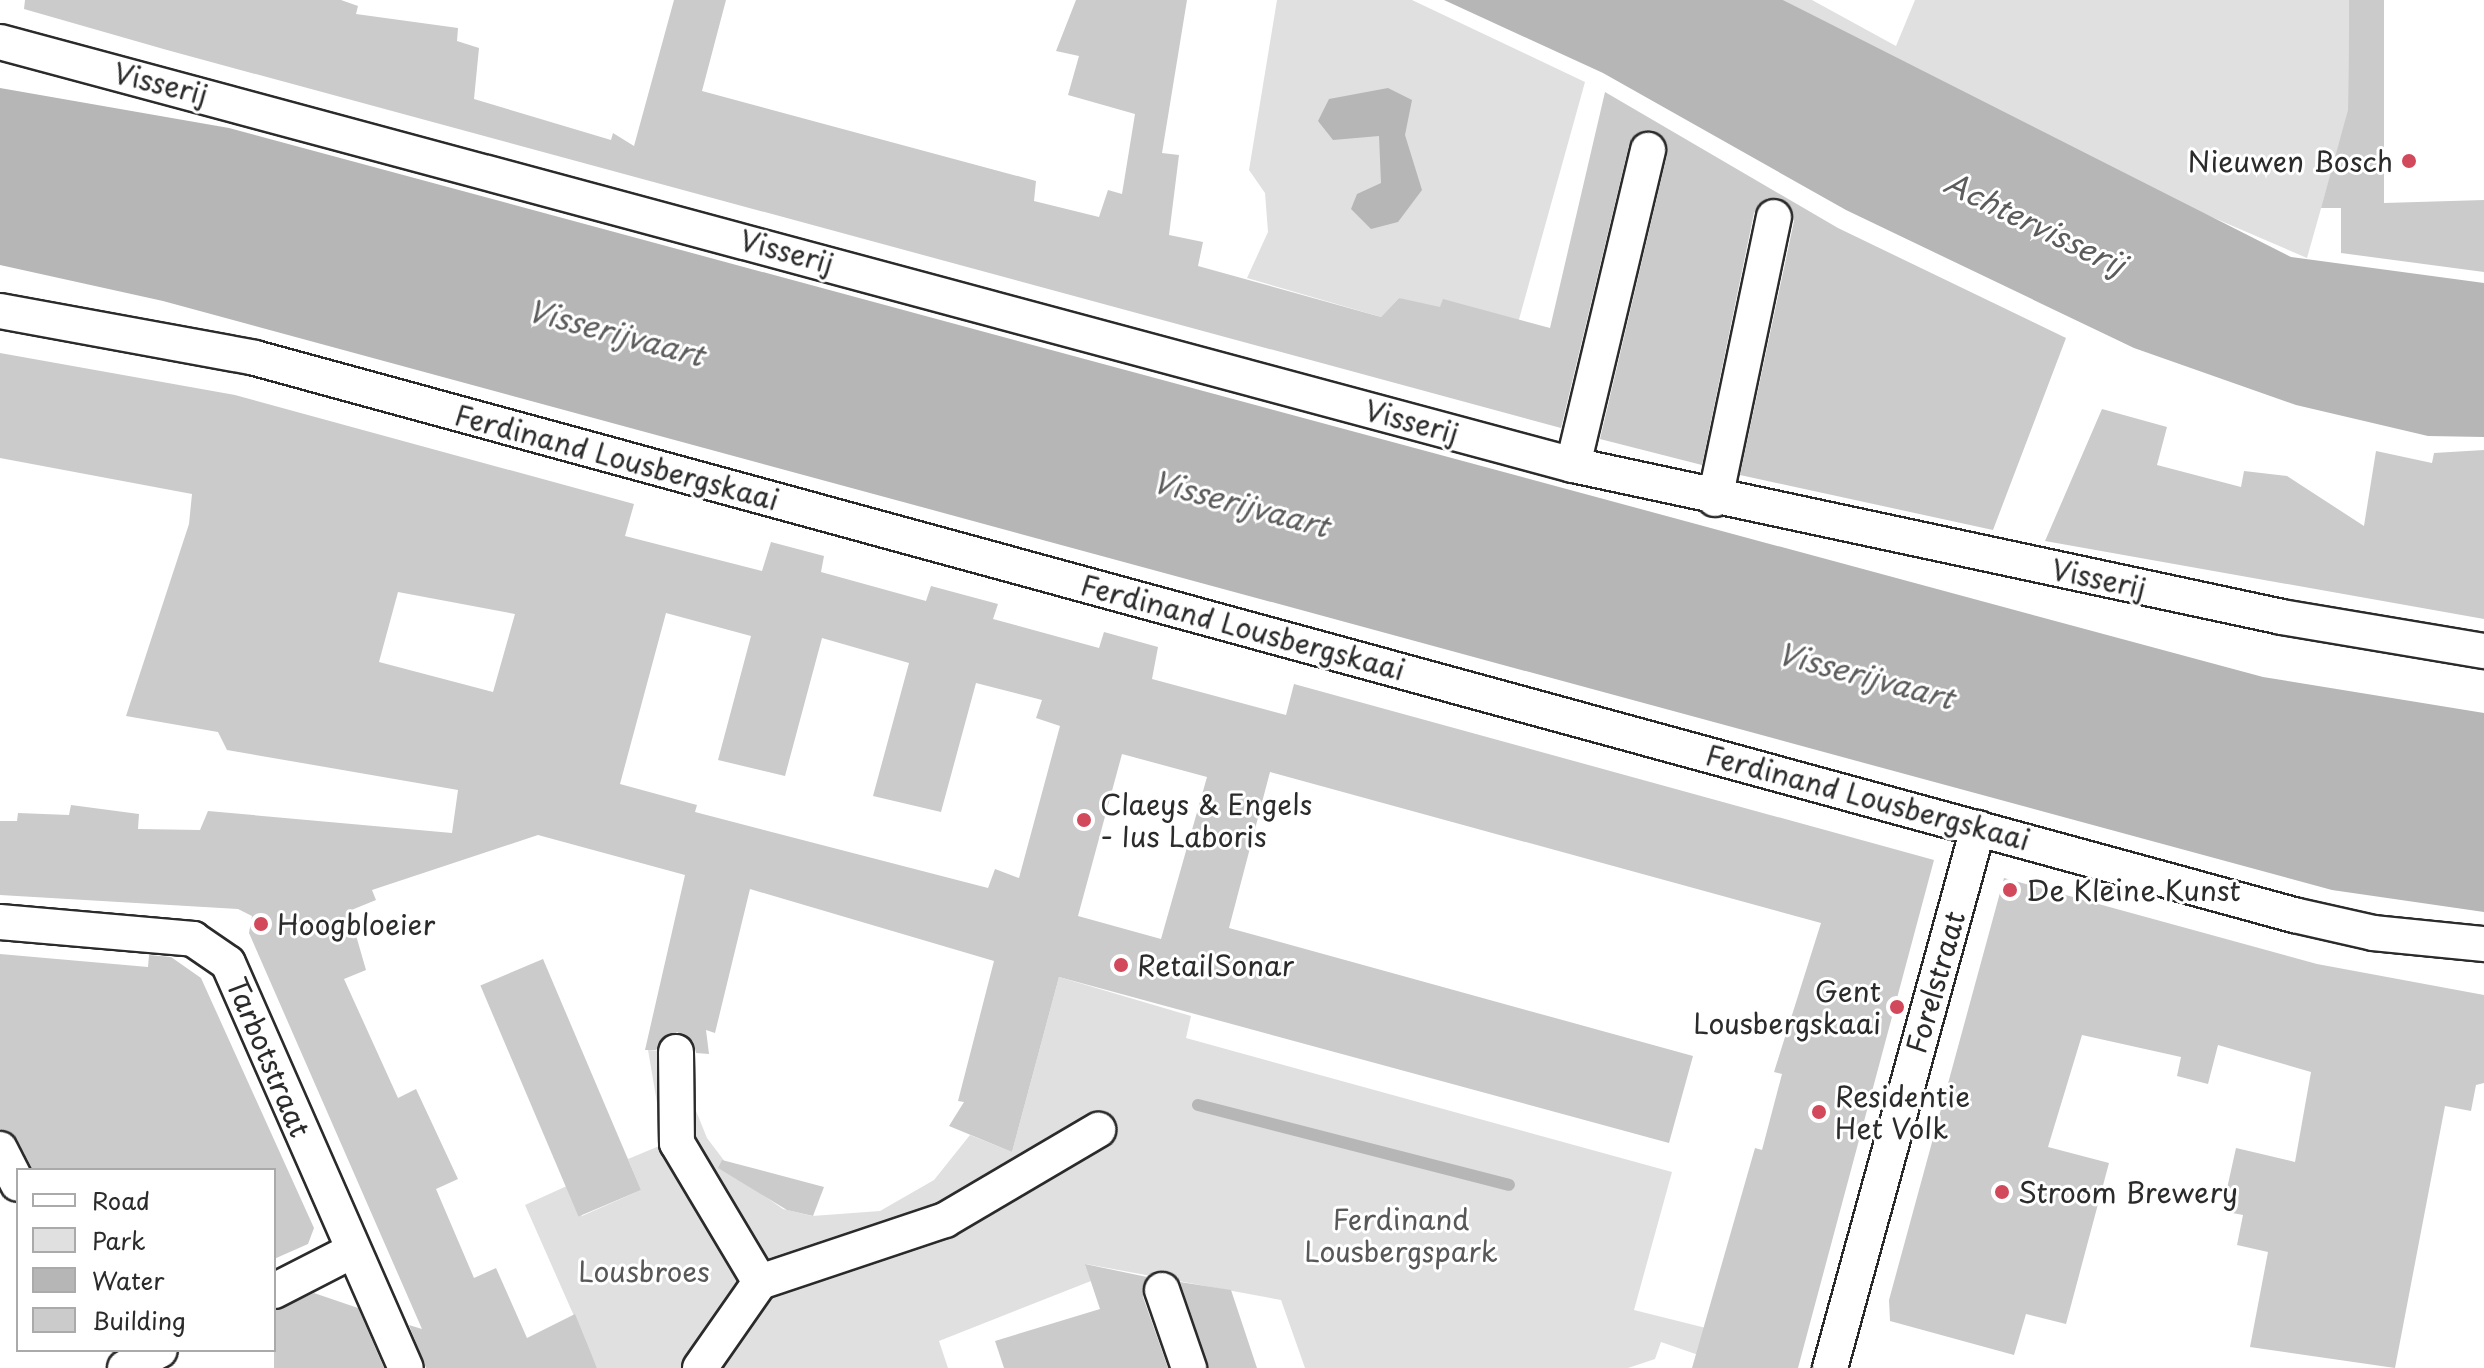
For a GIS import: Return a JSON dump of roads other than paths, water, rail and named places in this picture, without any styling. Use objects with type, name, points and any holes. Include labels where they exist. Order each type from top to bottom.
[{"type":"street","name":"Visserij","points":[[0,42],[1573,465],[1715,499],[2484,651]]},
{"type":"street","points":[[1573,465],[1648,150]]},
{"type":"street","points":[[1715,499],[1774,217]]},
{"type":"street","name":"Ferdinand Lousbergskaai","points":[[0,311],[255,358],[2346,927],[2484,944]]},
{"type":"street","name":"Forelstraat","points":[[1830,1368],[1978,828]]},
{"type":"street","name":"Tarbotstraat","points":[[0,922],[193,939],[214,949],[228,963],[406,1368]]},
{"type":"street","points":[[676,1052],[677,1143],[760,1282]]},
{"type":"street","points":[[700,1368],[760,1282],[945,1220],[1098,1130]]},
{"type":"street","points":[[0,1149],[16,1180]]},
{"type":"street","points":[[276,1290],[352,1251]]},
{"type":"street","points":[[1162,1290],[1189,1368]]},
{"type":"street","points":[[125,1368],[156,1352]]},
{"type":"water","name":"Achtervisserij","points":[[1444,0],[1783,0],[2291,257],[2484,283],[2484,437],[2428,436],[2296,405],[2134,348],[1846,210],[1603,73]]},
{"type":"water","name":"Visserijvaart","points":[[0,88],[229,128],[2263,677],[2484,713],[2484,912],[2332,890],[163,301],[0,265]]},
{"type":"water","points":[[1388,88],[1412,100],[1405,135],[1422,190],[1398,222],[1371,229],[1351,209],[1357,194],[1381,183],[1379,136],[1333,140],[1318,121],[1329,99]]},
{"type":"waterway","points":[[1198,1105],[1509,1185]]},
{"type":"place","name":"Nieuwen Bosch","points":[[2409,161]]},
{"type":"place","name":"Claeys & Engels - Ius Laboris","points":[[1084,820]]},
{"type":"place","name":"De Kleine Kunst","points":[[2010,890]]},
{"type":"place","name":"Hoogbloeier","points":[[261,924]]},
{"type":"place","name":"RetailSonar","points":[[1121,965]]},
{"type":"place","name":"Gent Lousbergskaai","points":[[1897,1007]]},
{"type":"place","name":"Residentie Het Volk","points":[[1819,1112]]},
{"type":"place","name":"Stroom Brewery","points":[[2002,1192]]},
{"type":"park label","name":"Ferdinand Lousbergspark","points":[[1401,1235]]},
{"type":"park label","name":"Lousbroes","points":[[644,1271]]}]
